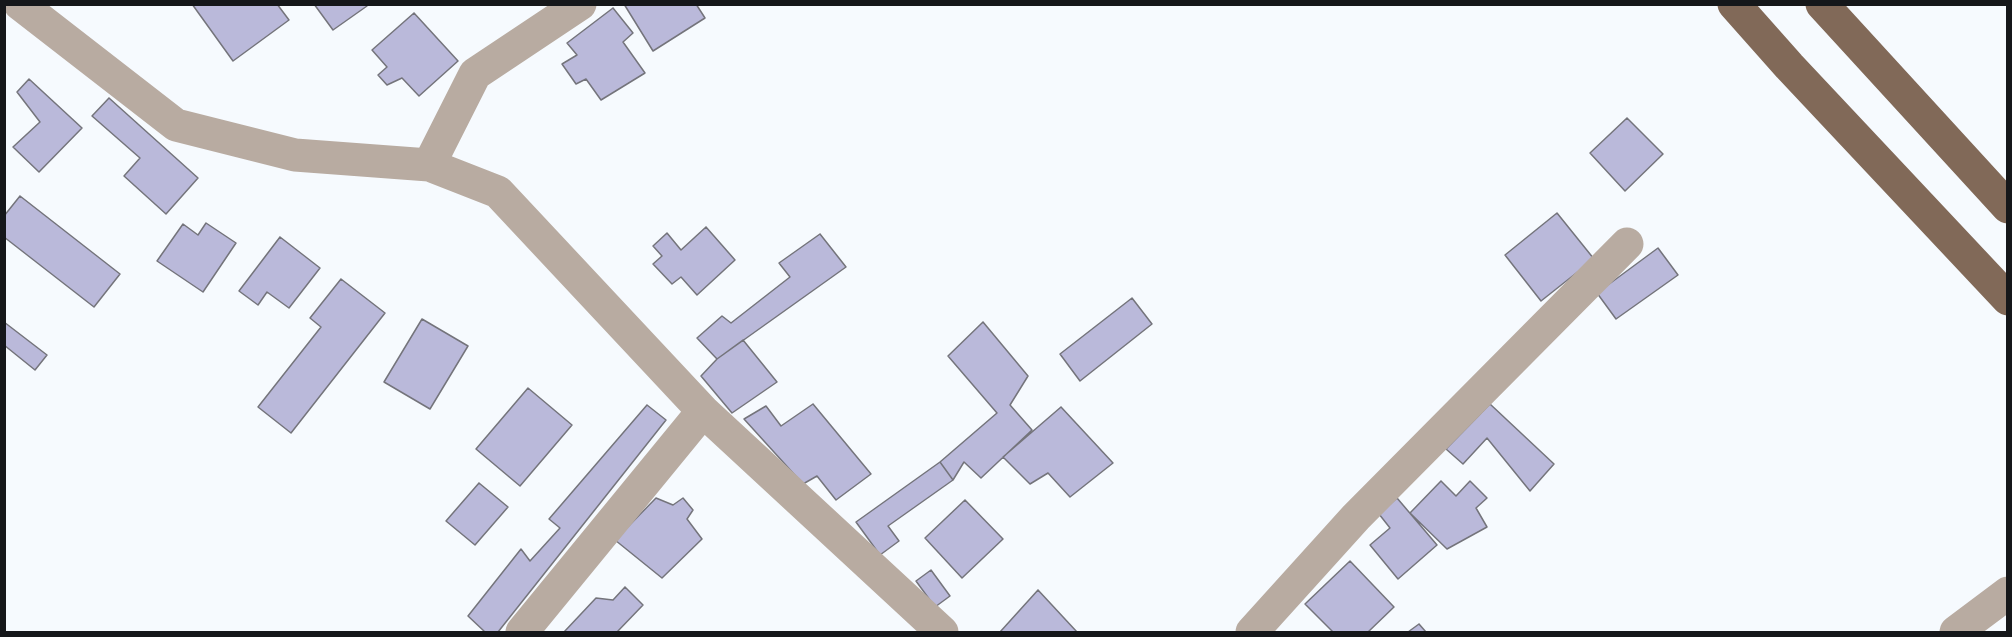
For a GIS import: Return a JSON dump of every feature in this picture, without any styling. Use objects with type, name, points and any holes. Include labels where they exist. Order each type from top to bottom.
[{"type":"main road","points":[[1734,4],[2007,299]]},
{"type":"main road","points":[[1822,4],[2007,207]]},
{"type":"street","points":[[20,4],[176,125],[295,155],[429,165],[498,192],[703,411],[942,633]]},
{"type":"street","points":[[429,165],[475,74],[580,4]]},
{"type":"street","points":[[1252,633],[1356,517],[1627,244]]},
{"type":"street","points":[[522,633],[703,411]]},
{"type":"street","points":[[1956,633],[2007,592]]},
{"type":"building","points":[[192,4],[277,4],[289,20],[233,61]]},
{"type":"building","points":[[314,4],[366,4],[367,6],[333,30]]},
{"type":"building","points":[[624,4],[696,4],[705,18],[653,51]]},
{"type":"building","points":[[613,8],[633,33],[623,42],[645,73],[601,100],[586,79],[576,84],[562,64],[577,55],[567,43]]},
{"type":"building","points":[[414,13],[458,61],[419,96],[402,78],[387,85],[378,75],[387,67],[372,50]]},
{"type":"building","points":[[29,79],[82,128],[39,172],[13,147],[40,122],[17,92]]},
{"type":"building","points":[[109,98],[198,178],[166,214],[124,176],[140,158],[92,116]]},
{"type":"building","points":[[1627,118],[1663,154],[1625,191],[1590,153]]},
{"type":"building","points":[[20,196],[120,274],[94,307],[4,237],[4,216]]},
{"type":"building","points":[[1557,213],[1594,259],[1541,301],[1505,255]]},
{"type":"building","points":[[206,223],[236,243],[203,292],[157,261],[183,224],[198,235]]},
{"type":"building","points":[[706,227],[735,260],[697,295],[681,277],[672,284],[653,264],[662,256],[653,246],[667,233],[681,250]]},
{"type":"building","points":[[820,234],[846,267],[717,359],[697,338],[722,316],[731,323],[790,277],[779,263]]},
{"type":"building","points":[[280,237],[320,268],[289,308],[267,292],[258,305],[239,291]]},
{"type":"building","points":[[1658,248],[1678,275],[1616,319],[1597,293]]},
{"type":"building","points":[[341,279],[385,313],[291,433],[258,407],[321,327],[310,318]]},
{"type":"building","points":[[1132,298],[1152,324],[1080,381],[1060,354]]},
{"type":"building","points":[[422,319],[468,346],[430,409],[384,382]]},
{"type":"building","points":[[4,322],[47,355],[35,370],[4,345]]},
{"type":"building","points":[[983,322],[1028,376],[1010,405],[1032,430],[981,478],[964,462],[953,480],[940,462],[997,413],[948,356]]},
{"type":"building","points":[[743,340],[777,382],[732,413],[701,376],[717,359]]},
{"type":"building","points":[[528,388],[572,425],[520,486],[476,449]]},
{"type":"building","points":[[813,404],[871,474],[836,500],[817,476],[803,484],[744,419],[766,406],[781,426]]},
{"type":"building","points":[[1490,404],[1554,464],[1530,491],[1487,438],[1463,464],[1446,449]]},
{"type":"building","points":[[647,405],[666,420],[498,632],[485,632],[468,616],[521,549],[530,561],[560,528],[549,519]]},
{"type":"building","points":[[1061,407],[1113,463],[1070,497],[1048,473],[1030,484],[1003,457]]},
{"type":"building","points":[[940,462],[953,480],[888,526],[899,541],[880,555],[856,522]]},
{"type":"building","points":[[1441,481],[1456,496],[1470,481],[1487,498],[1476,508],[1487,527],[1447,549],[1410,513]]},
{"type":"building","points":[[479,483],[508,507],[475,545],[446,521]]},
{"type":"building","points":[[656,498],[673,505],[683,498],[693,510],[687,519],[702,539],[662,578],[615,540]]},
{"type":"building","points":[[1397,498],[1437,545],[1398,579],[1370,545],[1390,528],[1379,514]]},
{"type":"building","points":[[965,500],[1003,539],[962,578],[925,538]]},
{"type":"building","points":[[1350,561],[1394,607],[1368,632],[1333,632],[1305,604]]},
{"type":"building","points":[[931,570],[950,596],[935,607],[916,581]]},
{"type":"building","points":[[625,587],[643,605],[617,632],[564,632],[596,598],[613,600]]},
{"type":"building","points":[[1038,590],[1077,632],[1000,632]]},
{"type":"building","points":[[1419,624],[1426,632],[1408,632]]}]
